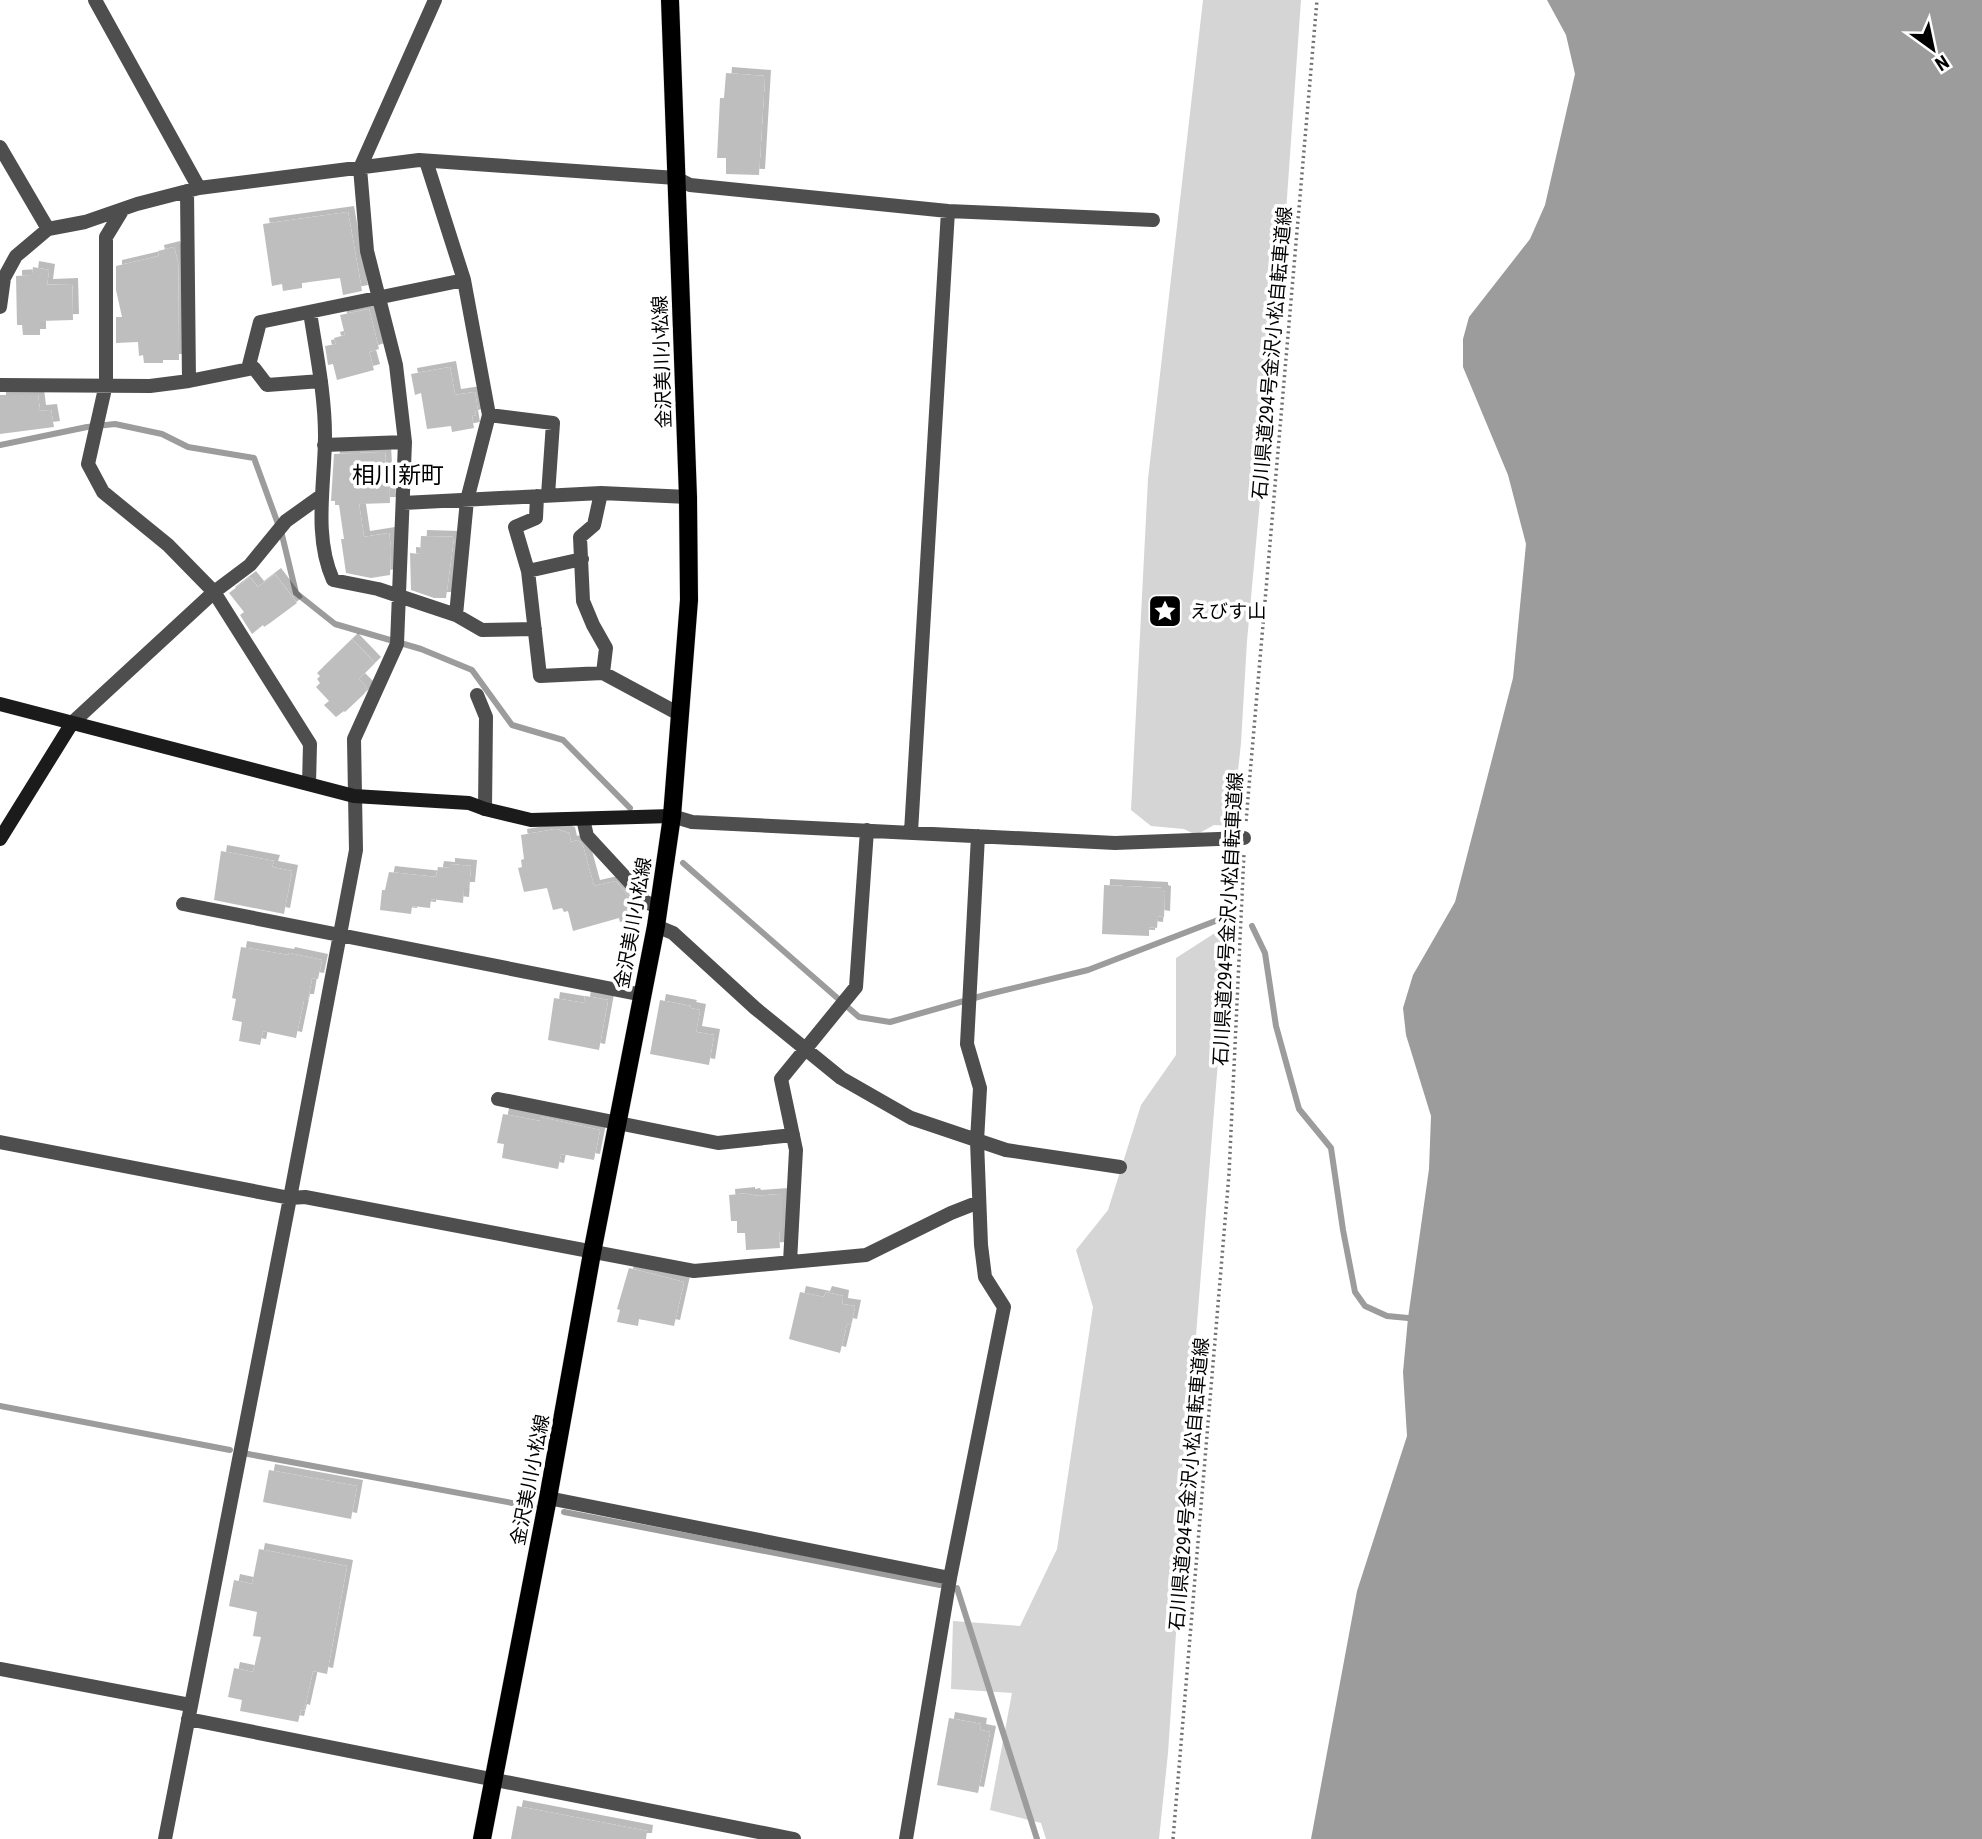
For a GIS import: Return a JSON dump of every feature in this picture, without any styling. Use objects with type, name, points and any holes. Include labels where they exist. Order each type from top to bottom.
[{"type":"main road","name":"金沢美川小松線","points":[[482,1839],[643,995],[672,816],[689,600],[688,497],[670,0]]},
{"type":"street","points":[[95,0],[193,190],[189,381]]},
{"type":"street","points":[[165,1839],[356,850],[355,739],[397,644],[405,442],[396,365],[367,251],[360,168],[435,0]]},
{"type":"street","points":[[0,147],[48,229]]},
{"type":"street","points":[[426,161],[464,280],[489,415],[467,500],[456,615]]},
{"type":"street","points":[[0,307],[4,278],[16,256],[48,229],[85,222],[193,190],[426,161],[676,178],[690,185],[948,211],[1153,220]]},
{"type":"street","points":[[123,209],[106,237],[106,384],[88,464],[103,492],[168,545],[214,592],[310,744],[309,784]]},
{"type":"street","points":[[911,832],[948,211]]},
{"type":"street","points":[[248,369],[260,322],[464,280]]},
{"type":"street","points":[[310,312],[321,381],[324,445],[320,509],[327,568],[333,580],[378,589],[456,615],[482,630],[535,629]]},
{"type":"street","points":[[0,385],[150,386],[254,368],[267,385],[321,381]]},
{"type":"street","points":[[489,415],[553,423],[543,496],[536,518],[515,527],[528,571],[540,676],[603,673],[681,715]]},
{"type":"street","points":[[324,445],[405,442]]},
{"type":"street","points":[[601,493],[594,525],[580,537],[583,601],[606,648],[603,673]]},
{"type":"street","points":[[403,503],[601,493],[688,497]]},
{"type":"street","points":[[0,839],[72,723],[214,592],[250,565],[286,520],[321,496]]},
{"type":"street","points":[[528,571],[582,558]]},
{"type":"street","points":[[477,695],[486,717],[485,809]]},
{"type":"street","points":[[0,704],[354,796],[469,803],[531,820],[672,816],[692,822],[1115,843],[1244,838]]},
{"type":"street","points":[[583,819],[587,836],[636,889],[657,917],[755,1008],[841,1079],[911,1118],[977,1141],[1006,1150],[1120,1167]]},
{"type":"street","points":[[790,1262],[796,1150],[781,1079],[856,987],[867,830]]},
{"type":"street","points":[[906,1839],[950,1578],[1004,1307],[985,1277],[981,1245],[977,1141],[979,1088],[967,1044],[978,836]]},
{"type":"street","points":[[183,904],[643,995]]},
{"type":"street","points":[[498,1099],[718,1143],[793,1135]]},
{"type":"street","points":[[0,1142],[694,1271],[866,1255],[979,1202]]},
{"type":"street","points":[[548,1498],[950,1578]]},
{"type":"street","points":[[0,1669],[494,1779],[794,1839]]},
{"type":"path","name":"石川県道294号金沢小松自転車道線","points":[[1173,1839],[1229,1174],[1244,838],[1317,0]]},
{"type":"shaded area","points":[[1203,0],[1301,0],[1284,240],[1232,826],[1214,825],[1196,835],[1184,829],[1151,826],[1131,810],[1148,479]]},
{"type":"shaded area","points":[[1547,0],[1982,0],[1982,1839],[1311,1839],[1357,1591],[1407,1436],[1403,1372],[1429,1169],[1431,1116],[1406,1035],[1403,1008],[1413,975],[1455,902],[1513,678],[1526,544],[1508,475],[1463,367],[1463,339],[1469,317],[1530,239],[1545,205],[1575,74],[1566,35]]},
{"type":"shaded area","points":[[1229,924],[1195,1348],[1168,1753],[1159,1839],[1046,1839],[1041,1823],[990,1810],[1012,1693],[951,1689],[953,1621],[1020,1626],[1057,1549],[1093,1307],[1076,1250],[1108,1210],[1141,1105],[1176,1055],[1176,958]]},
{"type":"building","points":[[726,73],[765,76],[759,175],[726,174],[726,158],[717,158],[720,98],[724,98]]},
{"type":"building","points":[[348,212],[362,291],[343,295],[340,278],[302,283],[302,288],[283,291],[282,284],[272,286],[263,224]]},
{"type":"building","points":[[174,247],[178,262],[179,360],[144,363],[143,355],[139,356],[138,342],[116,343],[116,317],[122,317],[116,290],[116,266],[159,256],[158,251]]},
{"type":"building","points":[[33,267],[49,270],[47,285],[72,284],[73,320],[40,321],[40,335],[23,335],[22,325],[17,325],[16,276],[32,275]]},
{"type":"building","points":[[369,309],[379,349],[369,352],[374,370],[337,380],[333,364],[328,365],[325,346],[336,344],[334,338],[345,335],[340,315]]},
{"type":"building","points":[[450,367],[455,395],[475,392],[478,411],[472,416],[474,428],[452,432],[451,426],[427,429],[421,393],[415,395],[411,374]]},
{"type":"building","points":[[0,395],[38,395],[40,411],[51,410],[54,427],[0,434]]},
{"type":"building","points":[[385,452],[386,470],[389,470],[390,503],[359,504],[364,537],[389,533],[390,575],[371,578],[346,573],[339,505],[331,501],[334,454]]},
{"type":"building","points":[[421,536],[454,537],[446,598],[434,598],[411,590],[410,553],[420,554]]},
{"type":"building","points":[[275,574],[297,603],[252,634],[240,615],[244,612],[229,593],[250,577],[258,587]]},
{"type":"building","points":[[352,639],[375,663],[359,679],[367,687],[364,694],[336,717],[324,705],[329,701],[316,687],[320,683],[317,673]]},
{"type":"building","points":[[556,829],[569,833],[571,842],[578,840],[583,846],[594,886],[616,881],[638,908],[641,917],[620,922],[619,918],[573,931],[568,911],[564,912],[562,908],[553,910],[547,888],[524,892],[518,868],[522,867],[521,860],[524,859],[521,835]]},
{"type":"building","points":[[221,851],[274,861],[272,867],[292,871],[284,914],[214,900]]},
{"type":"building","points":[[449,864],[471,866],[469,888],[464,888],[463,903],[431,899],[430,908],[412,906],[411,914],[380,910],[382,890],[385,890],[389,872],[436,877],[438,867],[449,868]]},
{"type":"building","points":[[1104,885],[1162,888],[1165,892],[1164,917],[1158,916],[1157,928],[1149,927],[1149,936],[1102,934]]},
{"type":"building","points":[[241,947],[322,960],[318,979],[312,978],[308,1000],[304,1000],[296,1038],[263,1031],[260,1045],[239,1041],[242,1022],[232,1020],[236,999],[232,998]]},
{"type":"building","points":[[585,996],[608,1000],[599,1050],[548,1040],[554,998],[584,1003]]},
{"type":"building","points":[[660,1000],[700,1010],[696,1032],[714,1035],[709,1065],[650,1054]]},
{"type":"building","points":[[503,1114],[540,1121],[540,1117],[600,1130],[594,1160],[561,1154],[558,1169],[502,1158],[504,1144],[497,1143]]},
{"type":"building","points":[[749,1193],[755,1196],[782,1194],[780,1248],[746,1250],[745,1233],[737,1233],[737,1221],[731,1221],[729,1195]]},
{"type":"building","points":[[629,1268],[684,1282],[674,1326],[639,1319],[638,1326],[617,1322],[620,1310],[617,1309]]},
{"type":"building","points":[[800,1292],[824,1297],[826,1292],[843,1296],[842,1304],[855,1306],[851,1325],[847,1324],[840,1353],[789,1339]]},
{"type":"building","points":[[269,1470],[357,1486],[351,1519],[263,1502]]},
{"type":"building","points":[[259,1549],[347,1566],[327,1674],[313,1671],[304,1711],[301,1710],[298,1722],[240,1711],[242,1700],[228,1697],[234,1668],[253,1672],[261,1637],[253,1636],[257,1612],[229,1606],[234,1580],[252,1584]]},
{"type":"building","points":[[949,1718],[981,1724],[980,1730],[990,1732],[978,1793],[937,1785]]},
{"type":"building","points":[[517,1806],[647,1831],[646,1839],[511,1839]]},
{"type":"waterway","points":[[0,445],[115,424],[162,434],[188,447],[254,458],[282,535],[296,593],[335,624],[421,649],[472,670],[512,725],[563,740],[630,808]]},
{"type":"waterway","points":[[683,863],[859,1017],[890,1022],[1088,970],[1231,915]]},
{"type":"waterway","points":[[1252,926],[1265,953],[1276,1026],[1299,1109],[1331,1148],[1355,1292],[1365,1306],[1387,1316],[1408,1318]]},
{"type":"waterway","points":[[0,1406],[230,1450]]},
{"type":"waterway","points":[[248,1454],[534,1507]]},
{"type":"waterway","points":[[564,1512],[940,1585]]},
{"type":"waterway","points":[[957,1588],[1037,1839]]},
{"type":"place","name":"えびす山","points":[[1165,611]]},
{"type":"district","name":"相川新町","points":[[398,475]]}]
